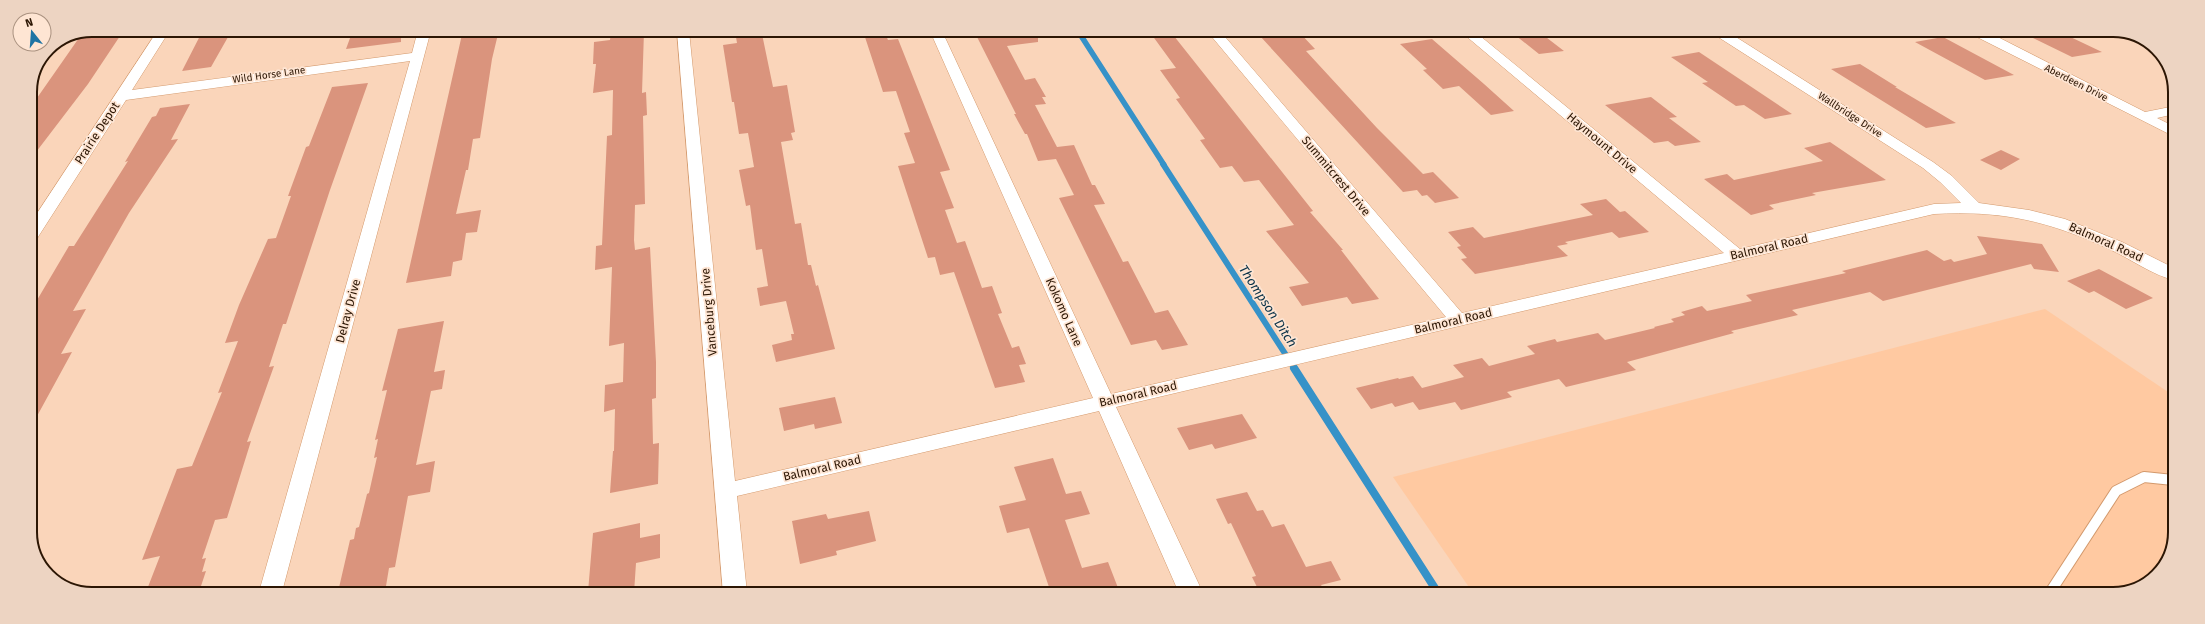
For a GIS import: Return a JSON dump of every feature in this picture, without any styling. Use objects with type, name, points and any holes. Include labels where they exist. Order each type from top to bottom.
[{"type":"street","name":"Prairie Depot","points":[[37,226],[159,37]]},
{"type":"street","name":"Delray Drive","points":[[272,587],[423,37]]},
{"type":"street","name":"Vanceburg Drive","points":[[684,37],[734,587]]},
{"type":"street","name":"Kokomo Lane","points":[[939,37],[1188,587]]},
{"type":"street","name":"Summitcrest Drive","points":[[1218,37],[1458,320]]},
{"type":"street","name":"Haymount Drive","points":[[1473,37],[1737,255]]},
{"type":"street","name":"Wallbridge Drive","points":[[1728,37],[1928,165],[1952,184],[1973,206]]},
{"type":"street","name":"Aberdeen Drive","points":[[1988,37],[2168,130]]},
{"type":"street","name":"Wild Horse Lane","points":[[121,96],[418,56]]},
{"type":"street","points":[[2143,117],[2168,112]]},
{"type":"street","name":"Balmoral Road","points":[[726,491],[1934,209],[1973,206],[2019,212],[2069,225],[2112,242],[2168,272]]},
{"type":"lane","points":[[2054,587],[2116,491],[2144,477],[2168,479]]},
{"type":"shaded area","points":[[2045,309],[2168,392],[2168,539],[2159,563],[2152,571],[2140,580],[2120,587],[1469,587],[1393,477]]},
{"type":"building","points":[[119,37],[88,84],[37,151],[37,98],[78,39]]},
{"type":"building","points":[[199,37],[228,37],[211,67],[182,71]]},
{"type":"building","points":[[350,37],[401,37],[401,42],[346,49]]},
{"type":"building","points":[[461,37],[497,37],[492,59],[480,138],[473,139],[468,170],[466,170],[456,214],[481,210],[477,232],[466,233],[462,260],[453,262],[451,276],[406,283]]},
{"type":"building","points":[[610,37],[644,37],[642,93],[646,92],[647,115],[643,116],[645,204],[635,205],[634,240],[635,250],[650,247],[656,362],[656,398],[652,399],[653,444],[659,443],[658,484],[610,493],[614,451],[615,409],[604,412],[605,385],[623,382],[624,343],[609,346],[612,267],[595,270],[596,246],[602,245],[607,136],[612,135],[613,90],[593,93],[596,64],[593,64],[594,42],[610,40]]},
{"type":"building","points":[[736,37],[763,37],[773,87],[787,85],[795,132],[791,133],[793,140],[781,142],[795,224],[801,223],[808,265],[811,265],[816,286],[818,285],[835,349],[776,362],[772,345],[792,340],[791,334],[794,334],[786,301],[760,306],[757,288],[768,286],[762,249],[756,250],[750,205],[746,206],[739,170],[754,167],[748,133],[739,134],[734,102],[732,102],[723,45],[737,43]]},
{"type":"building","points":[[865,37],[887,37],[888,40],[898,39],[950,170],[940,172],[954,208],[945,210],[957,243],[965,241],[982,288],[992,286],[1002,313],[998,314],[1012,348],[1019,346],[1026,364],[1019,365],[1025,382],[995,388],[954,272],[940,275],[935,257],[928,258],[898,166],[915,163],[904,133],[910,132],[896,91],[883,92]]},
{"type":"building","points":[[977,37],[1038,37],[1038,42],[1007,46],[1025,80],[1035,78],[1046,97],[1042,97],[1046,104],[1035,105],[1057,147],[1074,145],[1092,185],[1095,185],[1105,204],[1094,205],[1123,262],[1128,261],[1155,313],[1168,310],[1188,345],[1162,350],[1156,340],[1131,345],[1059,198],[1074,195],[1056,159],[1038,161],[1027,134],[1025,134],[1014,114],[1016,114]]},
{"type":"building","points":[[1153,37],[1175,37],[1313,211],[1310,212],[1343,250],[1341,250],[1379,299],[1352,304],[1347,297],[1302,306],[1289,287],[1309,283],[1266,231],[1294,225],[1259,180],[1244,182],[1232,166],[1220,168],[1200,140],[1205,139],[1176,99],[1180,98],[1160,70],[1176,68]]},
{"type":"building","points":[[1261,37],[1304,37],[1315,49],[1306,51],[1377,128],[1423,174],[1433,172],[1459,198],[1435,203],[1427,195],[1422,196],[1417,190],[1403,192]]},
{"type":"building","points":[[1518,37],[1546,37],[1564,51],[1539,54]]},
{"type":"building","points":[[1943,37],[2014,75],[1985,80],[1915,42]]},
{"type":"building","points":[[2070,37],[2102,52],[2072,57],[2033,38]]},
{"type":"building","points":[[1432,39],[1514,111],[1491,115],[1459,86],[1443,89],[1423,70],[1427,69],[1400,44]]},
{"type":"building","points":[[1699,52],[1792,114],[1765,119],[1744,105],[1736,106],[1702,83],[1708,82],[1671,57]]},
{"type":"building","points":[[1860,64],[1897,87],[1895,87],[1956,123],[1926,128],[1831,69]]},
{"type":"building","points":[[368,83],[330,190],[286,324],[283,324],[269,367],[274,366],[247,442],[251,441],[227,518],[215,520],[202,559],[206,558],[202,572],[206,571],[201,587],[148,587],[160,556],[142,560],[177,469],[192,466],[222,392],[218,393],[238,341],[225,343],[239,305],[268,239],[276,238],[291,196],[288,196],[306,147],[309,146],[332,87]]},
{"type":"building","points":[[1651,97],[1677,117],[1669,118],[1701,142],[1675,146],[1668,141],[1654,143],[1605,105]]},
{"type":"building","points":[[190,104],[171,140],[178,139],[129,213],[73,311],[86,309],[61,354],[72,352],[37,416],[37,300],[69,246],[74,246],[128,161],[125,162],[152,117],[156,116],[160,108]]},
{"type":"building","points":[[1830,142],[1886,180],[1812,193],[1816,195],[1769,205],[1774,209],[1751,215],[1704,179],[1727,174],[1734,180],[1823,161],[1804,148]]},
{"type":"building","points":[[2001,150],[2020,159],[2001,170],[1980,160]]},
{"type":"building","points":[[1606,199],[1620,212],[1625,211],[1649,232],[1619,238],[1612,232],[1565,242],[1568,244],[1557,246],[1568,256],[1475,274],[1461,259],[1467,258],[1457,247],[1461,246],[1448,232],[1473,227],[1484,238],[1593,215],[1580,204]]},
{"type":"building","points":[[1977,236],[2042,244],[2059,272],[2034,269],[2031,264],[1883,301],[1870,292],[1792,310],[1798,315],[1731,331],[1734,333],[1627,362],[1636,370],[1566,387],[1559,379],[1507,392],[1512,397],[1461,410],[1455,402],[1419,410],[1413,402],[1395,407],[1392,403],[1371,409],[1356,388],[1413,376],[1422,388],[1464,377],[1453,365],[1482,358],[1489,366],[1535,354],[1527,346],[1555,339],[1557,342],[1598,333],[1605,340],[1655,328],[1654,327],[1674,322],[1671,319],[1685,315],[1681,312],[1702,306],[1707,311],[1752,301],[1746,295],[1846,273],[1842,271],[1927,250],[1944,261],[1951,259],[1954,262],[1987,254]]},
{"type":"building","points":[[2099,269],[2153,298],[2126,309],[2094,291],[2089,293],[2067,281]]},
{"type":"building","points":[[444,321],[434,372],[445,370],[442,389],[431,391],[416,465],[435,461],[430,492],[408,496],[395,567],[389,568],[386,587],[339,587],[350,540],[354,539],[356,528],[359,527],[367,494],[369,493],[377,457],[374,458],[378,439],[375,440],[387,390],[382,391],[398,329]]},
{"type":"building","points":[[835,397],[842,423],[815,429],[814,424],[784,431],[779,408]]},
{"type":"building","points":[[1242,414],[1257,438],[1215,449],[1212,444],[1189,450],[1177,428]]},
{"type":"building","points":[[1053,458],[1066,494],[1081,491],[1090,514],[1065,520],[1082,568],[1108,562],[1118,587],[1049,587],[1029,528],[1007,533],[999,506],[1026,500],[1014,467]]},
{"type":"building","points":[[1247,492],[1257,511],[1263,510],[1272,527],[1284,524],[1306,567],[1331,561],[1341,580],[1321,585],[1322,587],[1257,587],[1252,577],[1256,576],[1231,523],[1228,524],[1216,499]]},
{"type":"building","points":[[869,511],[876,541],[836,551],[837,555],[800,564],[792,521],[826,514],[828,519]]},
{"type":"building","points":[[640,523],[640,538],[660,534],[660,558],[636,563],[634,587],[588,587],[593,533]]},
{"type":"waterway","name":"Thompson Ditch","points":[[1082,37],[1164,165]]},
{"type":"waterway","name":"Thompson Ditch","points":[[1163,164],[1295,369]]},
{"type":"waterway","name":"Thompson Ditch","points":[[1294,368],[1434,587]]}]
